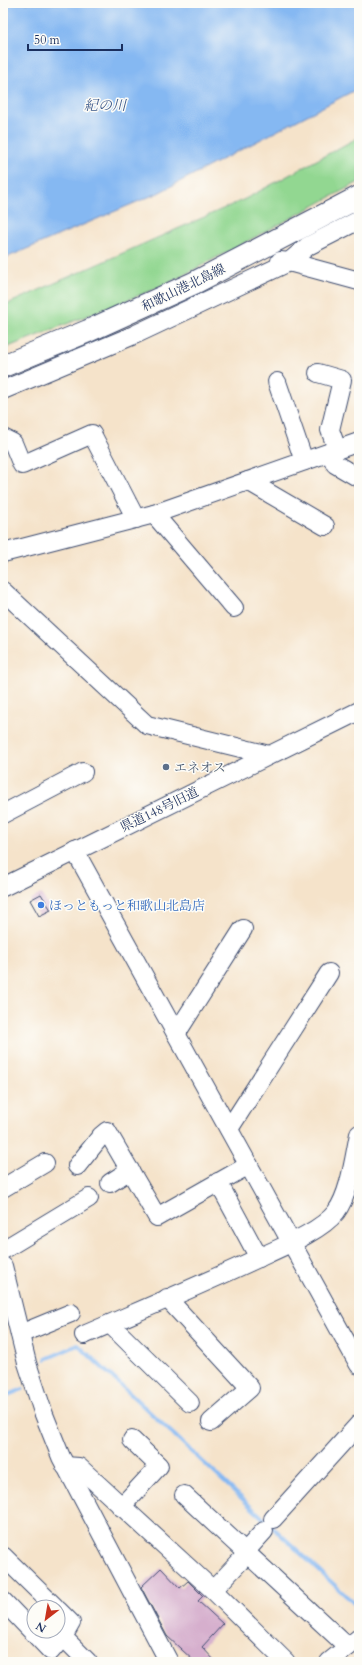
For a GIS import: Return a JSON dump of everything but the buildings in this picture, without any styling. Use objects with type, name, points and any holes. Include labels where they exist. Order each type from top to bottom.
[{"type":"main road","name":"和歌山港北島線","points":[[3,366],[88,331],[194,283],[359,197]]},
{"type":"street","points":[[3,390],[134,335],[289,262],[308,246],[359,220]]},
{"type":"street","points":[[194,283],[210,286],[273,261],[289,262],[359,281]]},
{"type":"street","points":[[318,373],[342,380],[330,430],[335,464],[359,478]]},
{"type":"street","points":[[277,382],[304,461]]},
{"type":"street","points":[[3,438],[13,443],[22,465],[92,434],[136,518]]},
{"type":"street","points":[[3,553],[154,514],[359,442]]},
{"type":"street","points":[[248,481],[325,526]]},
{"type":"street","points":[[154,514],[234,608]]},
{"type":"street","points":[[3,591],[147,725],[269,754]]},
{"type":"street","name":"県道148号旧道","points":[[3,887],[269,754],[359,711]]},
{"type":"street","points":[[3,814],[83,772]]},
{"type":"street","points":[[75,851],[291,1242],[357,1356]]},
{"type":"street","points":[[176,1034],[243,929]]},
{"type":"street","points":[[229,1129],[329,973]]},
{"type":"street","points":[[77,1166],[101,1136],[107,1131],[157,1217],[249,1165]]},
{"type":"street","points":[[84,1335],[259,1258],[291,1242],[325,1222],[335,1214],[342,1203],[359,1134]]},
{"type":"street","points":[[3,1188],[45,1162]]},
{"type":"street","points":[[110,1183],[130,1170]]},
{"type":"street","points":[[218,1182],[259,1258]]},
{"type":"street","points":[[3,1250],[89,1198]]},
{"type":"street","points":[[3,1266],[6,1295],[20,1334],[43,1412],[65,1466],[169,1662]]},
{"type":"street","points":[[167,1298],[250,1388],[211,1422]]},
{"type":"street","points":[[20,1334],[71,1313]]},
{"type":"street","points":[[110,1324],[190,1403]]},
{"type":"street","points":[[213,1590],[246,1553],[268,1525],[359,1424]]},
{"type":"street","points":[[121,1507],[159,1466],[132,1440]]},
{"type":"street","points":[[65,1466],[79,1467],[213,1590],[286,1662]]},
{"type":"street","points":[[184,1496],[246,1553],[354,1642],[329,1662]]},
{"type":"street","points":[[3,1556],[47,1599]]},
{"type":"street","points":[[3,1601],[46,1657],[61,1639]]},
{"type":"street","points":[[66,1618],[71,1623],[66,1632]]},
{"type":"street","points":[[65,1639],[88,1662]]},
{"type":"green space","points":[[359,137],[359,182],[163,286],[3,349],[3,306],[245,199]]},
{"type":"water","name":"紀の川","points":[[3,3],[359,3],[359,88],[158,193],[3,259]]},
{"type":"waterway","points":[[46,1359],[78,1345],[359,1608]]},
{"type":"waterway","points":[[3,1397],[23,1389]]},
{"type":"place","name":"エネオス","points":[[166,767]]},
{"type":"place","name":"ほっともっと和歌山北島店","points":[[41,905]]}]
